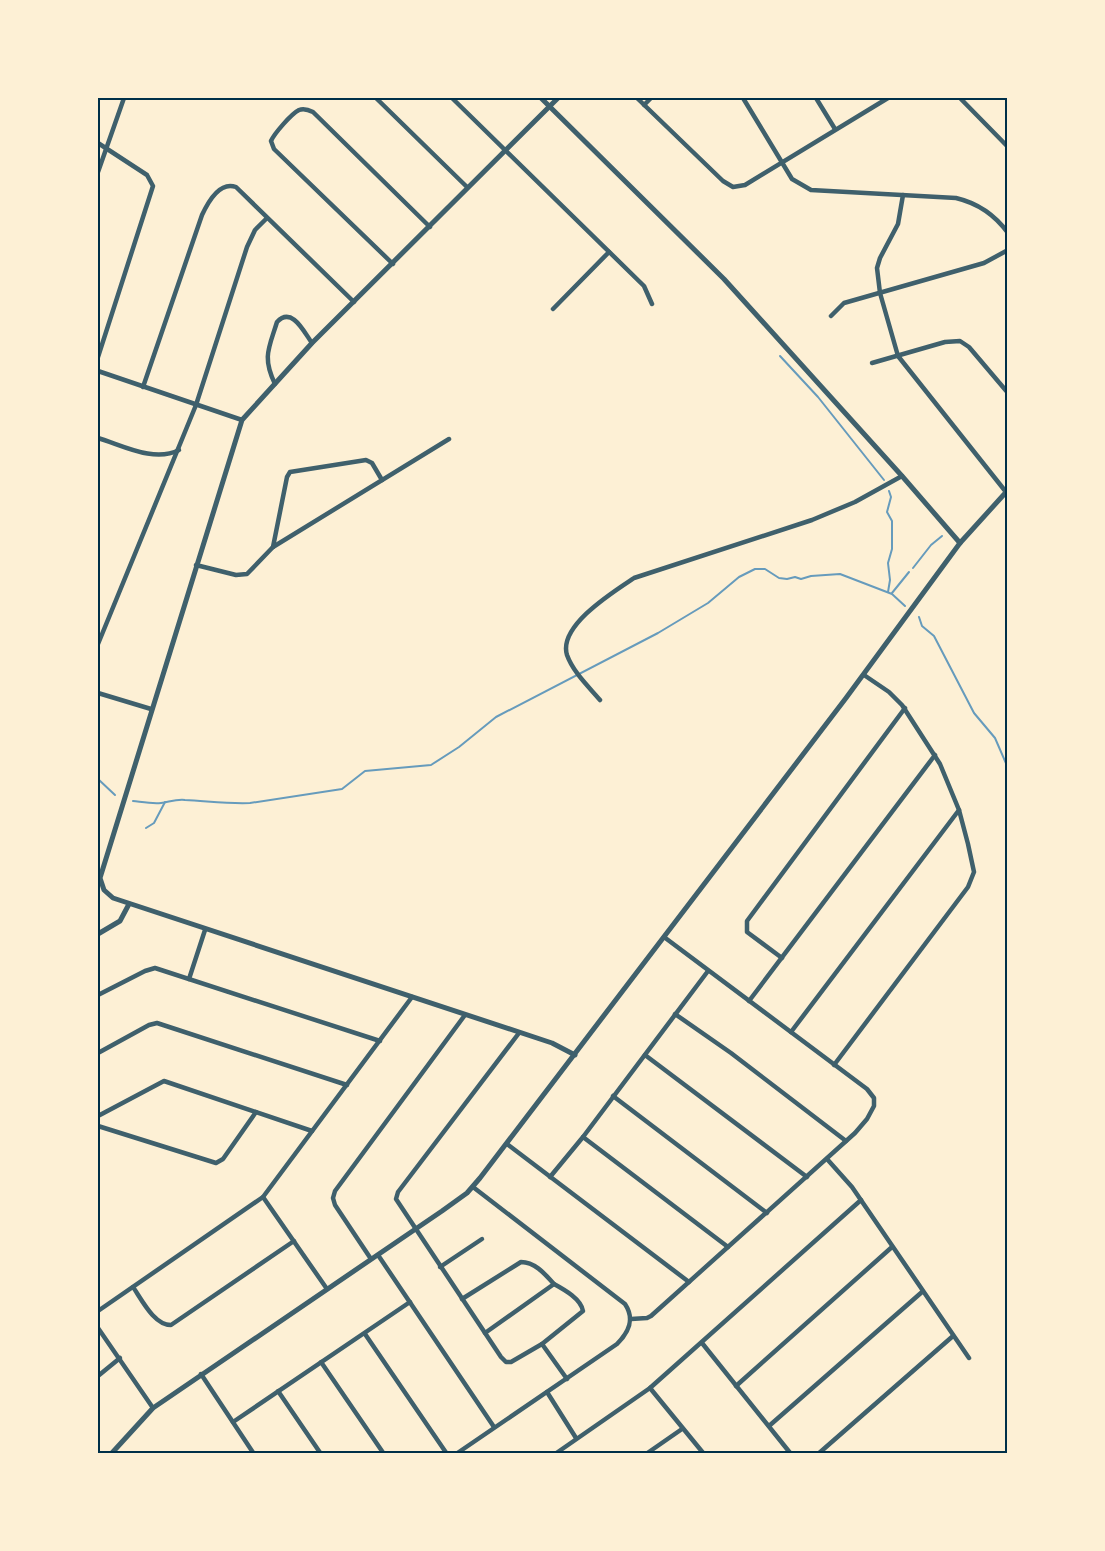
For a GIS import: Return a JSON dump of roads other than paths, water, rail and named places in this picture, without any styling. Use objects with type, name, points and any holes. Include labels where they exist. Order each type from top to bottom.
[{"type":"street","points":[[98,172],[124,98]]},
{"type":"street","points":[[376,98],[467,187]]},
{"type":"street","points":[[453,98],[644,286],[652,304]]},
{"type":"street","points":[[541,98],[724,279],[960,543]]},
{"type":"street","points":[[558,98],[312,343],[242,420],[100,878],[102,886],[110,897],[559,1046],[575,1055]]},
{"type":"street","points":[[637,98],[727,185],[734,187],[745,185],[888,98]]},
{"type":"street","points":[[644,105],[651,98]]},
{"type":"street","points":[[743,98],[781,162],[798,184],[811,190],[956,198],[968,201],[990,214],[1008,233]]},
{"type":"street","points":[[816,98],[836,129]]},
{"type":"street","points":[[960,98],[1008,147]]},
{"type":"street","points":[[393,264],[274,148],[271,141],[276,133],[298,110],[309,110],[430,227]]},
{"type":"street","points":[[98,143],[147,176],[153,186],[98,357]]},
{"type":"street","points":[[143,387],[202,215],[210,200],[223,186],[236,187],[354,302]]},
{"type":"street","points":[[111,1454],[153,1408],[462,1197],[473,1187],[864,675],[960,543],[1006,491],[898,356],[880,293],[877,268],[898,224],[903,195]]},
{"type":"street","points":[[98,644],[196,405],[247,247],[255,230],[267,218]]},
{"type":"street","points":[[831,316],[844,303],[984,263],[1008,250]]},
{"type":"street","points":[[553,309],[609,252]]},
{"type":"street","points":[[275,384],[266,359],[277,322],[288,316],[293,318],[312,343]]},
{"type":"street","points":[[872,363],[945,342],[960,341],[969,347],[1008,393]]},
{"type":"street","points":[[98,371],[242,420]]},
{"type":"street","points":[[1003,388],[1008,383]]},
{"type":"street","points":[[98,438],[150,454],[166,455],[179,450]]},
{"type":"street","points":[[196,565],[236,576],[245,575],[252,571],[273,547],[449,439]]},
{"type":"street","points":[[273,547],[287,477],[290,472],[366,460],[372,463],[382,480]]},
{"type":"street","points":[[600,700],[573,666],[567,652],[566,642],[588,612],[634,578],[812,520],[855,502],[902,476]]},
{"type":"street","points":[[834,1065],[972,879],[973,863],[959,810],[935,755],[905,708],[889,692],[864,675]]},
{"type":"street","points":[[98,693],[151,709]]},
{"type":"street","points":[[782,958],[747,932],[747,921],[905,708]]},
{"type":"street","points":[[749,1001],[935,755]]},
{"type":"street","points":[[791,1032],[959,810]]},
{"type":"street","points":[[98,934],[117,923],[129,904]]},
{"type":"street","points":[[189,979],[205,930]]},
{"type":"street","points":[[631,1319],[649,1317],[828,1159],[867,1119],[875,1102],[869,1091],[664,937]]},
{"type":"street","points":[[98,995],[151,968],[157,968],[380,1041]]},
{"type":"street","points":[[550,1177],[583,1137],[708,971]]},
{"type":"street","points":[[98,1311],[263,1197],[412,997]]},
{"type":"street","points":[[675,1014],[740,1060],[846,1141]]},
{"type":"street","points":[[371,1259],[335,1205],[333,1198],[335,1191],[465,1015]]},
{"type":"street","points":[[98,1053],[149,1025],[159,1024],[347,1085]]},
{"type":"street","points":[[462,1299],[521,1262],[528,1262],[577,1300],[584,1311],[542,1344],[508,1362],[501,1357],[397,1203],[398,1192],[519,1033]]},
{"type":"street","points":[[645,1055],[807,1177]]},
{"type":"street","points":[[98,1116],[164,1081],[312,1131]]},
{"type":"street","points":[[613,1096],[767,1213]]},
{"type":"street","points":[[98,1126],[216,1163],[223,1159],[256,1112]]},
{"type":"street","points":[[583,1137],[728,1247]]},
{"type":"street","points":[[507,1144],[689,1282]]},
{"type":"street","points":[[828,1159],[861,1200],[969,1358]]},
{"type":"street","points":[[456,1454],[617,1344],[627,1333],[631,1319],[625,1304],[473,1187]]},
{"type":"street","points":[[263,1197],[327,1289]]},
{"type":"street","points":[[555,1454],[650,1388],[861,1200]]},
{"type":"street","points":[[440,1267],[482,1239]]},
{"type":"street","points":[[133,1287],[158,1321],[171,1324],[294,1241]]},
{"type":"street","points":[[736,1386],[892,1247]]},
{"type":"street","points":[[378,1255],[494,1427]]},
{"type":"street","points":[[485,1333],[554,1284]]},
{"type":"street","points":[[769,1426],[922,1292]]},
{"type":"street","points":[[233,1422],[410,1302]]},
{"type":"street","points":[[98,1328],[153,1408]]},
{"type":"street","points":[[365,1334],[447,1454]]},
{"type":"street","points":[[818,1454],[953,1336]]},
{"type":"street","points":[[702,1343],[791,1454]]},
{"type":"street","points":[[542,1344],[567,1379]]},
{"type":"street","points":[[98,1376],[120,1358]]},
{"type":"street","points":[[321,1362],[384,1454]]},
{"type":"street","points":[[201,1374],[254,1454]]},
{"type":"street","points":[[650,1388],[704,1454]]},
{"type":"street","points":[[279,1391],[321,1454]]},
{"type":"street","points":[[547,1392],[576,1438]]},
{"type":"street","points":[[646,1454],[682,1429]]},
{"type":"waterway","points":[[780,356],[818,397],[884,480]]},
{"type":"waterway","points":[[888,592],[890,580],[888,563],[892,549],[892,521],[887,512],[891,497],[889,491]]},
{"type":"waterway","points":[[913,568],[931,545],[942,536]]},
{"type":"waterway","points":[[133,801],[158,803],[182,800],[250,803],[342,789],[365,771],[431,765],[459,747],[496,717],[658,633],[708,603],[739,577],[755,569],[765,569],[779,578],[787,579],[840,574],[892,594],[905,606]]},
{"type":"waterway","points":[[892,593],[909,572]]},
{"type":"waterway","points":[[919,617],[922,626],[934,636],[974,713],[995,738],[1008,768]]},
{"type":"waterway","points":[[98,779],[115,795]]},
{"type":"waterway","points":[[146,828],[154,823],[165,802]]}]
